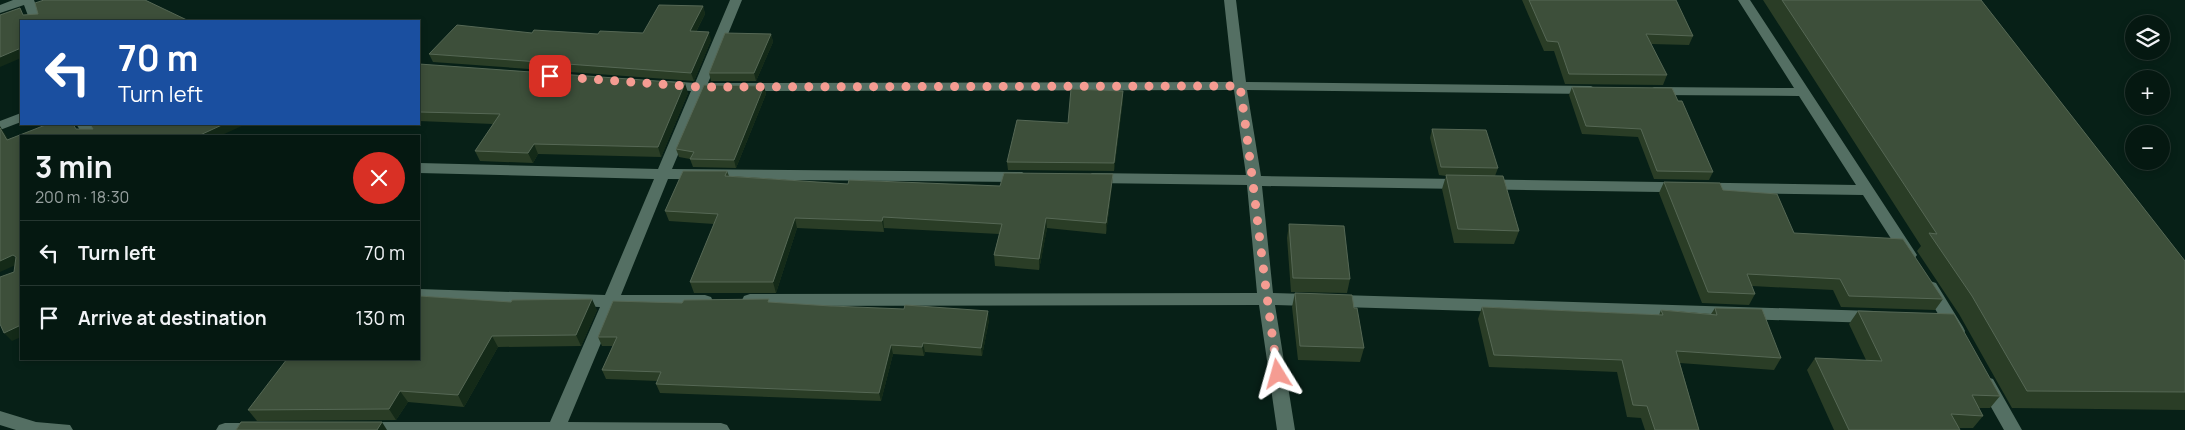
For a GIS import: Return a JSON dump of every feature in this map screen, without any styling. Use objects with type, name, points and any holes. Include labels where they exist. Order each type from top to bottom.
[{"type":"street","points":[[0,9],[27,0],[36,20]]},
{"type":"street","points":[[557,429],[736,0]]},
{"type":"street","points":[[1230,0],[1240,86],[1254,179],[1266,299],[1286,430]]},
{"type":"street","points":[[1744,0],[1951,319],[1965,345]]},
{"type":"street","points":[[651,84],[699,87],[1240,86],[1605,90]]},
{"type":"street","points":[[1644,90],[1802,92]]},
{"type":"street","points":[[0,126],[20,117]]},
{"type":"street","points":[[420,168],[662,174],[1037,177]]},
{"type":"street","points":[[1076,178],[1254,179],[1866,190]]},
{"type":"street","points":[[420,295],[610,301],[1266,299],[1891,318]]},
{"type":"street","points":[[1931,319],[1951,319]]},
{"type":"street","points":[[1980,370],[2013,430]]},
{"type":"street","points":[[0,418],[36,429],[64,430]]},
{"type":"street","points":[[352,429],[721,430]]},
{"type":"street","points":[[225,430],[274,430]]},
{"type":"building","points":[[44,0],[145,0],[187,20],[20,20],[20,48],[0,57],[0,15],[20,8],[23,15],[38,14],[35,3]]},
{"type":"building","points":[[1529,0],[1676,0],[1693,36],[1646,34],[1667,75],[1569,74],[1558,42],[1547,41]]},
{"type":"building","points":[[1782,0],[1981,0],[2185,261],[2185,392],[2027,391],[1972,296],[1929,233],[1937,234]]},
{"type":"building","points":[[659,5],[703,6],[690,31],[709,32],[691,73],[429,54],[457,25],[532,33],[534,30],[598,34],[600,31],[643,33]]},
{"type":"building","points":[[725,33],[771,34],[754,73],[709,73]]},
{"type":"building","points":[[420,64],[685,83],[658,147],[534,144],[528,153],[475,151],[500,114],[420,112]]},
{"type":"building","points":[[704,85],[764,86],[734,160],[690,159],[694,152],[676,149]]},
{"type":"building","points":[[1572,87],[1672,88],[1678,101],[1682,101],[1713,172],[1657,171],[1641,129],[1586,126]]},
{"type":"building","points":[[1071,89],[1123,91],[1114,163],[1007,162],[1017,120],[1068,123]]},
{"type":"building","points":[[45,125],[74,125],[76,129],[93,129],[91,125],[222,125],[200,135],[20,135],[20,325],[4,333],[0,324],[0,277],[14,272],[16,257],[13,255],[0,261],[0,128],[7,140]]},
{"type":"building","points":[[1432,129],[1486,130],[1498,168],[1441,167]]},
{"type":"building","points":[[683,171],[727,171],[725,176],[848,184],[849,180],[1000,186],[1004,173],[1113,174],[1106,223],[1046,218],[1039,259],[994,255],[1002,224],[883,217],[882,221],[795,218],[773,282],[690,282],[718,214],[665,211]]},
{"type":"building","points":[[1446,175],[1503,176],[1519,231],[1458,229]]},
{"type":"building","points":[[1664,182],[1720,183],[1723,190],[1777,194],[1794,233],[1903,239],[1943,299],[1849,296],[1840,279],[1747,274],[1755,294],[1708,292]]},
{"type":"building","points":[[1289,224],[1344,226],[1350,279],[1293,278]]},
{"type":"building","points":[[1295,293],[1352,295],[1354,308],[1357,308],[1364,348],[1300,346]]},
{"type":"building","points":[[420,296],[511,302],[512,300],[592,299],[576,335],[492,336],[458,395],[400,391],[389,409],[248,410],[286,360],[420,360]]},
{"type":"building","points":[[769,299],[768,302],[831,306],[904,309],[905,305],[988,311],[981,348],[923,343],[922,347],[891,345],[879,393],[656,384],[661,372],[602,370],[617,337],[598,337],[613,301],[682,303],[684,300]]},
{"type":"building","points":[[1482,307],[1663,315],[1661,310],[1717,315],[1715,308],[1762,309],[1781,358],[1676,351],[1699,430],[1655,430],[1647,406],[1633,405],[1622,360],[1494,355]]},
{"type":"building","points":[[1858,311],[1954,314],[2000,396],[1972,395],[1983,416],[1951,414],[1960,430],[1849,430],[1815,358],[1882,361]]},
{"type":"building","points":[[241,422],[382,422],[377,430],[236,430]]},
{"type":"route","points":[[550,76],[699,87],[1240,86],[1254,179],[1266,299],[1278,374]]}]
